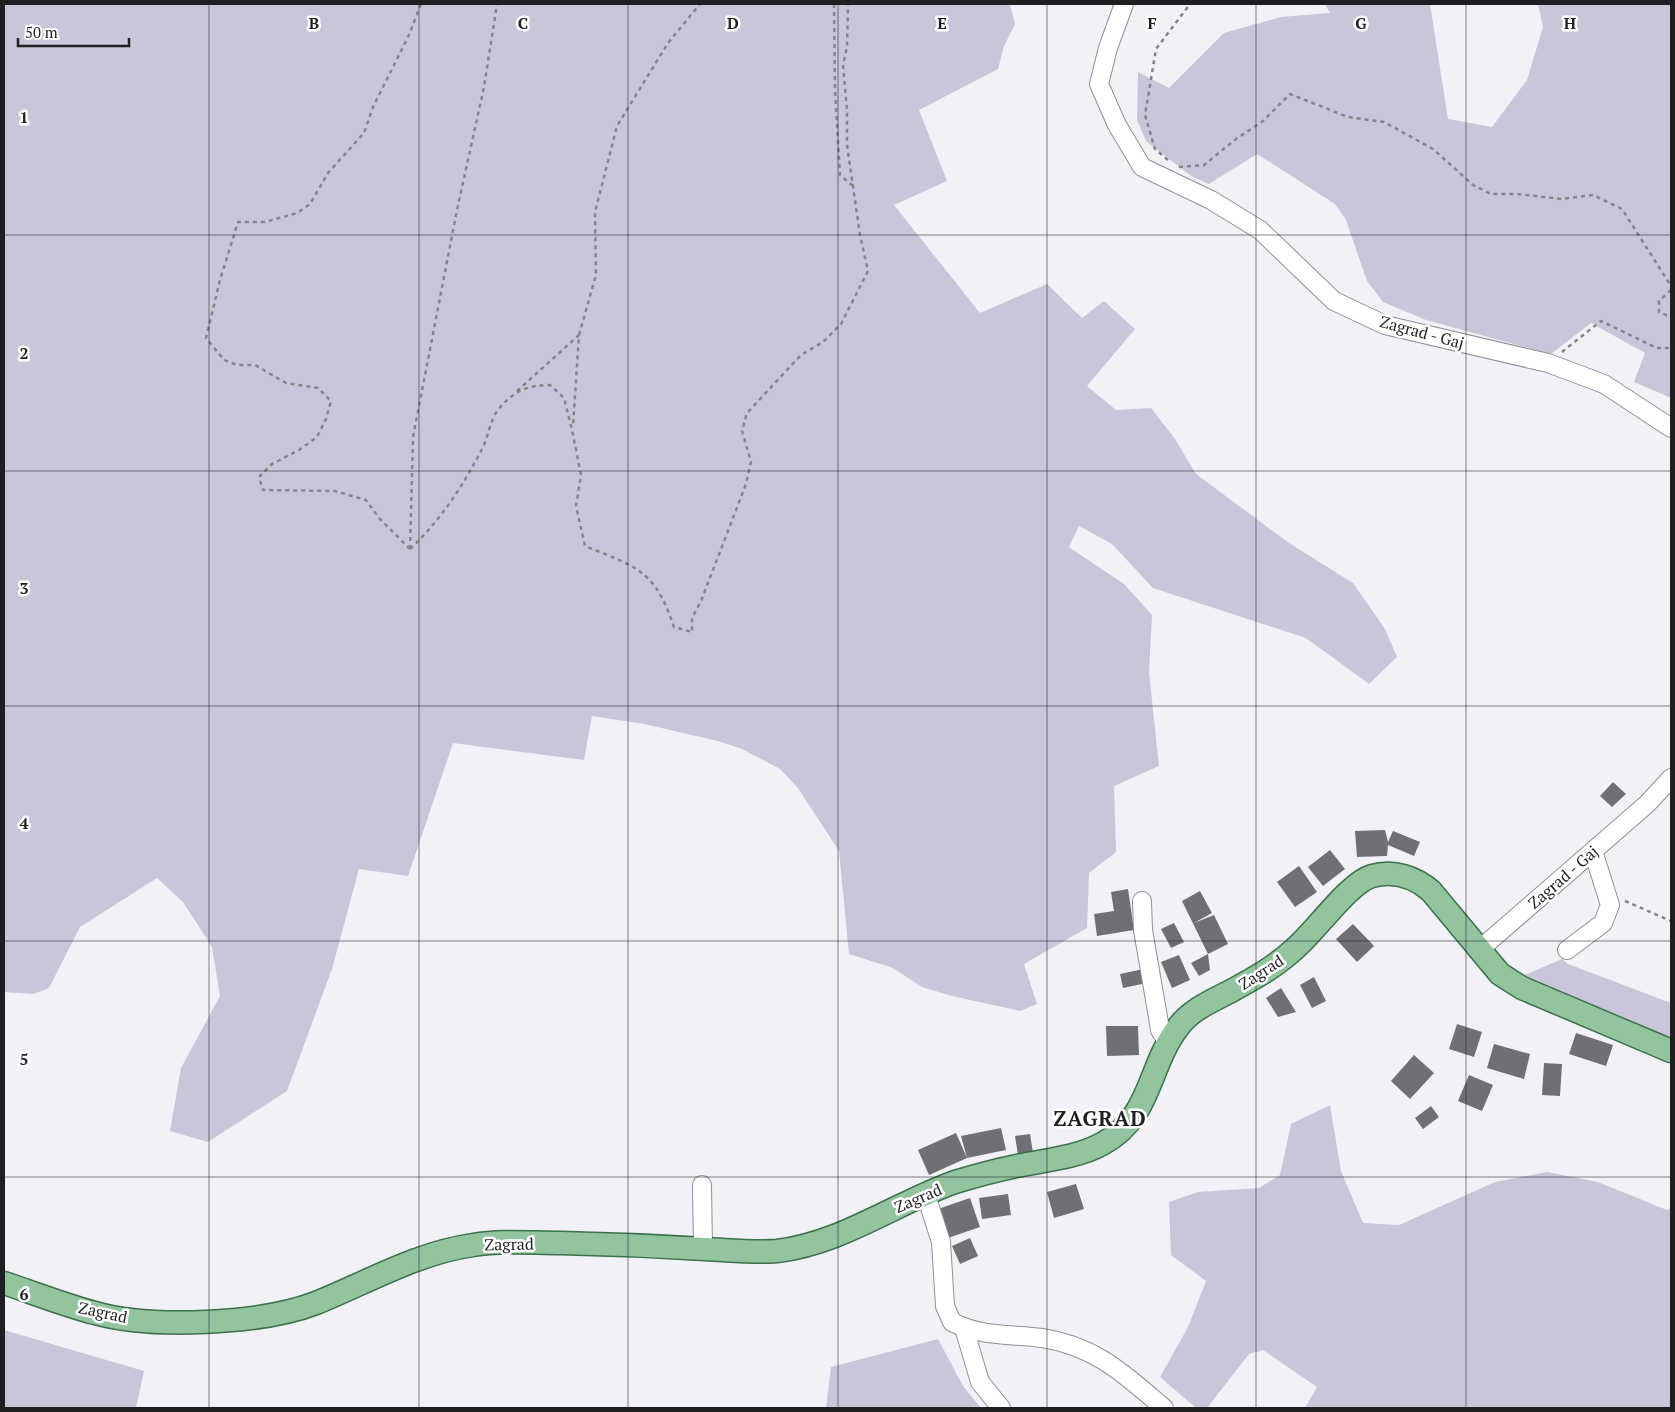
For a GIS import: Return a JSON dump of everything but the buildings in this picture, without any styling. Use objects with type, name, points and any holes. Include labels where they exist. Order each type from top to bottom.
[{"type":"main road","name":"Zagrad","points":[[4,1283],[98,1314],[151,1322],[250,1319],[280,1314],[312,1304],[410,1262],[473,1244],[502,1242],[703,1248],[747,1252],[776,1251],[804,1246],[837,1235],[956,1182],[1014,1166],[1070,1155],[1092,1149],[1108,1141],[1129,1123],[1141,1107],[1168,1042],[1181,1022],[1195,1010],[1270,970],[1296,949],[1355,884],[1372,876],[1394,874],[1418,879],[1437,898],[1500,974],[1522,988],[1671,1051]]},
{"type":"street","name":"Zagrad - Gaj","points":[[1124,4],[1108,48],[1099,84],[1117,125],[1142,167],[1211,200],[1260,230],[1334,301],[1385,325],[1548,363],[1604,384],[1671,428]]},
{"type":"street","name":"Zagrad - Gaj","points":[[1479,950],[1647,804],[1671,778]]},
{"type":"street","name":"Zagrad - Gaj","points":[[1647,804],[1671,792]]},
{"type":"street","points":[[1567,950],[1602,923],[1610,905],[1593,851]]},
{"type":"street","points":[[1142,901],[1143,930],[1160,1030],[1168,1042]]},
{"type":"street","points":[[702,1185],[703,1248]]},
{"type":"street","points":[[926,1195],[941,1242],[945,1306],[952,1322],[964,1328],[997,1336],[1043,1338],[1079,1347],[1114,1365],[1164,1408]]},
{"type":"street","points":[[964,1328],[980,1382],[1001,1408]]},
{"type":"path","points":[[410,549],[379,518],[366,500],[335,491],[263,490],[259,477],[272,464],[299,450],[317,437],[326,419],[331,401],[318,388],[286,383],[255,365],[237,365],[224,360],[206,338],[220,280],[238,222],[265,222],[296,213],[310,204],[328,173],[364,133],[373,107],[409,35],[422,4]]},
{"type":"path","points":[[410,549],[413,437],[455,219],[484,87],[497,4]]},
{"type":"path","points":[[572,430],[580,335],[596,275],[595,212],[617,126],[668,43],[700,4]]},
{"type":"path","points":[[834,4],[834,92],[840,175],[853,186]]},
{"type":"path","points":[[514,394],[532,385],[550,385],[564,398],[581,474],[576,506],[585,546],[638,569],[665,600],[674,627],[692,632],[692,618],[701,600],[724,538],[737,511],[746,484],[751,462],[742,431],[747,413],[801,355],[823,342],[841,324],[868,271],[860,235],[847,145],[847,110],[843,65],[848,47],[848,4]]},
{"type":"path","points":[[1168,161],[1155,149],[1145,115],[1156,49],[1190,4]]},
{"type":"path","points":[[1175,167],[1204,166],[1236,139],[1263,121],[1290,94],[1348,117],[1384,122],[1433,149],[1473,185],[1490,194],[1517,194],[1562,199],[1593,195],[1622,209],[1671,286]]},
{"type":"path","points":[[1671,290],[1659,301],[1659,312],[1671,317]]},
{"type":"path","points":[[1548,363],[1601,321],[1657,348],[1671,348]]},
{"type":"path","points":[[410,549],[424,536],[465,480],[487,438],[496,412],[580,335]]},
{"type":"path","points":[[1607,895],[1671,921]]},
{"type":"shaded area","points":[[4,4],[1010,4],[1015,24],[1004,46],[998,69],[919,110],[947,181],[894,205],[980,313],[1047,284],[1082,318],[1104,301],[1135,329],[1087,386],[1116,410],[1151,408],[1175,439],[1196,474],[1289,543],[1353,583],[1385,629],[1397,657],[1369,684],[1306,638],[1153,588],[1112,544],[1079,526],[1069,547],[1124,584],[1152,615],[1149,672],[1159,766],[1114,786],[1116,852],[1089,873],[1087,928],[1024,964],[1037,1004],[1020,1011],[952,996],[922,987],[893,968],[849,954],[839,851],[798,788],[780,769],[742,749],[718,741],[644,724],[592,716],[584,760],[453,743],[408,876],[359,869],[332,969],[287,1091],[208,1142],[170,1131],[181,1068],[220,996],[212,947],[183,902],[157,878],[80,927],[49,988],[34,994],[4,992]]},
{"type":"shaded area","points":[[1325,4],[1430,4],[1448,119],[1492,127],[1527,80],[1543,27],[1538,4],[1671,4],[1671,398],[1634,382],[1645,353],[1591,323],[1551,354],[1426,320],[1383,302],[1367,281],[1346,220],[1335,204],[1257,154],[1209,184],[1191,176],[1146,141],[1137,120],[1138,72],[1169,88],[1224,33],[1281,17],[1330,13]]},
{"type":"shaded area","points":[[1562,959],[1568,964],[1671,1003],[1671,1039],[1520,977]]},
{"type":"shaded area","points":[[1330,1105],[1341,1171],[1363,1223],[1399,1225],[1495,1182],[1547,1172],[1598,1182],[1667,1210],[1671,1208],[1671,1408],[1305,1408],[1317,1387],[1263,1350],[1249,1354],[1207,1408],[1196,1408],[1160,1377],[1188,1327],[1206,1281],[1171,1255],[1169,1202],[1198,1192],[1259,1188],[1280,1175],[1291,1124]]},
{"type":"shaded area","points":[[4,1330],[144,1371],[136,1408],[4,1408]]},
{"type":"shaded area","points":[[938,1339],[963,1386],[981,1408],[826,1408],[831,1367]]},
{"type":"district","name":"ZAGRAD","points":[[1100,1119]]}]
